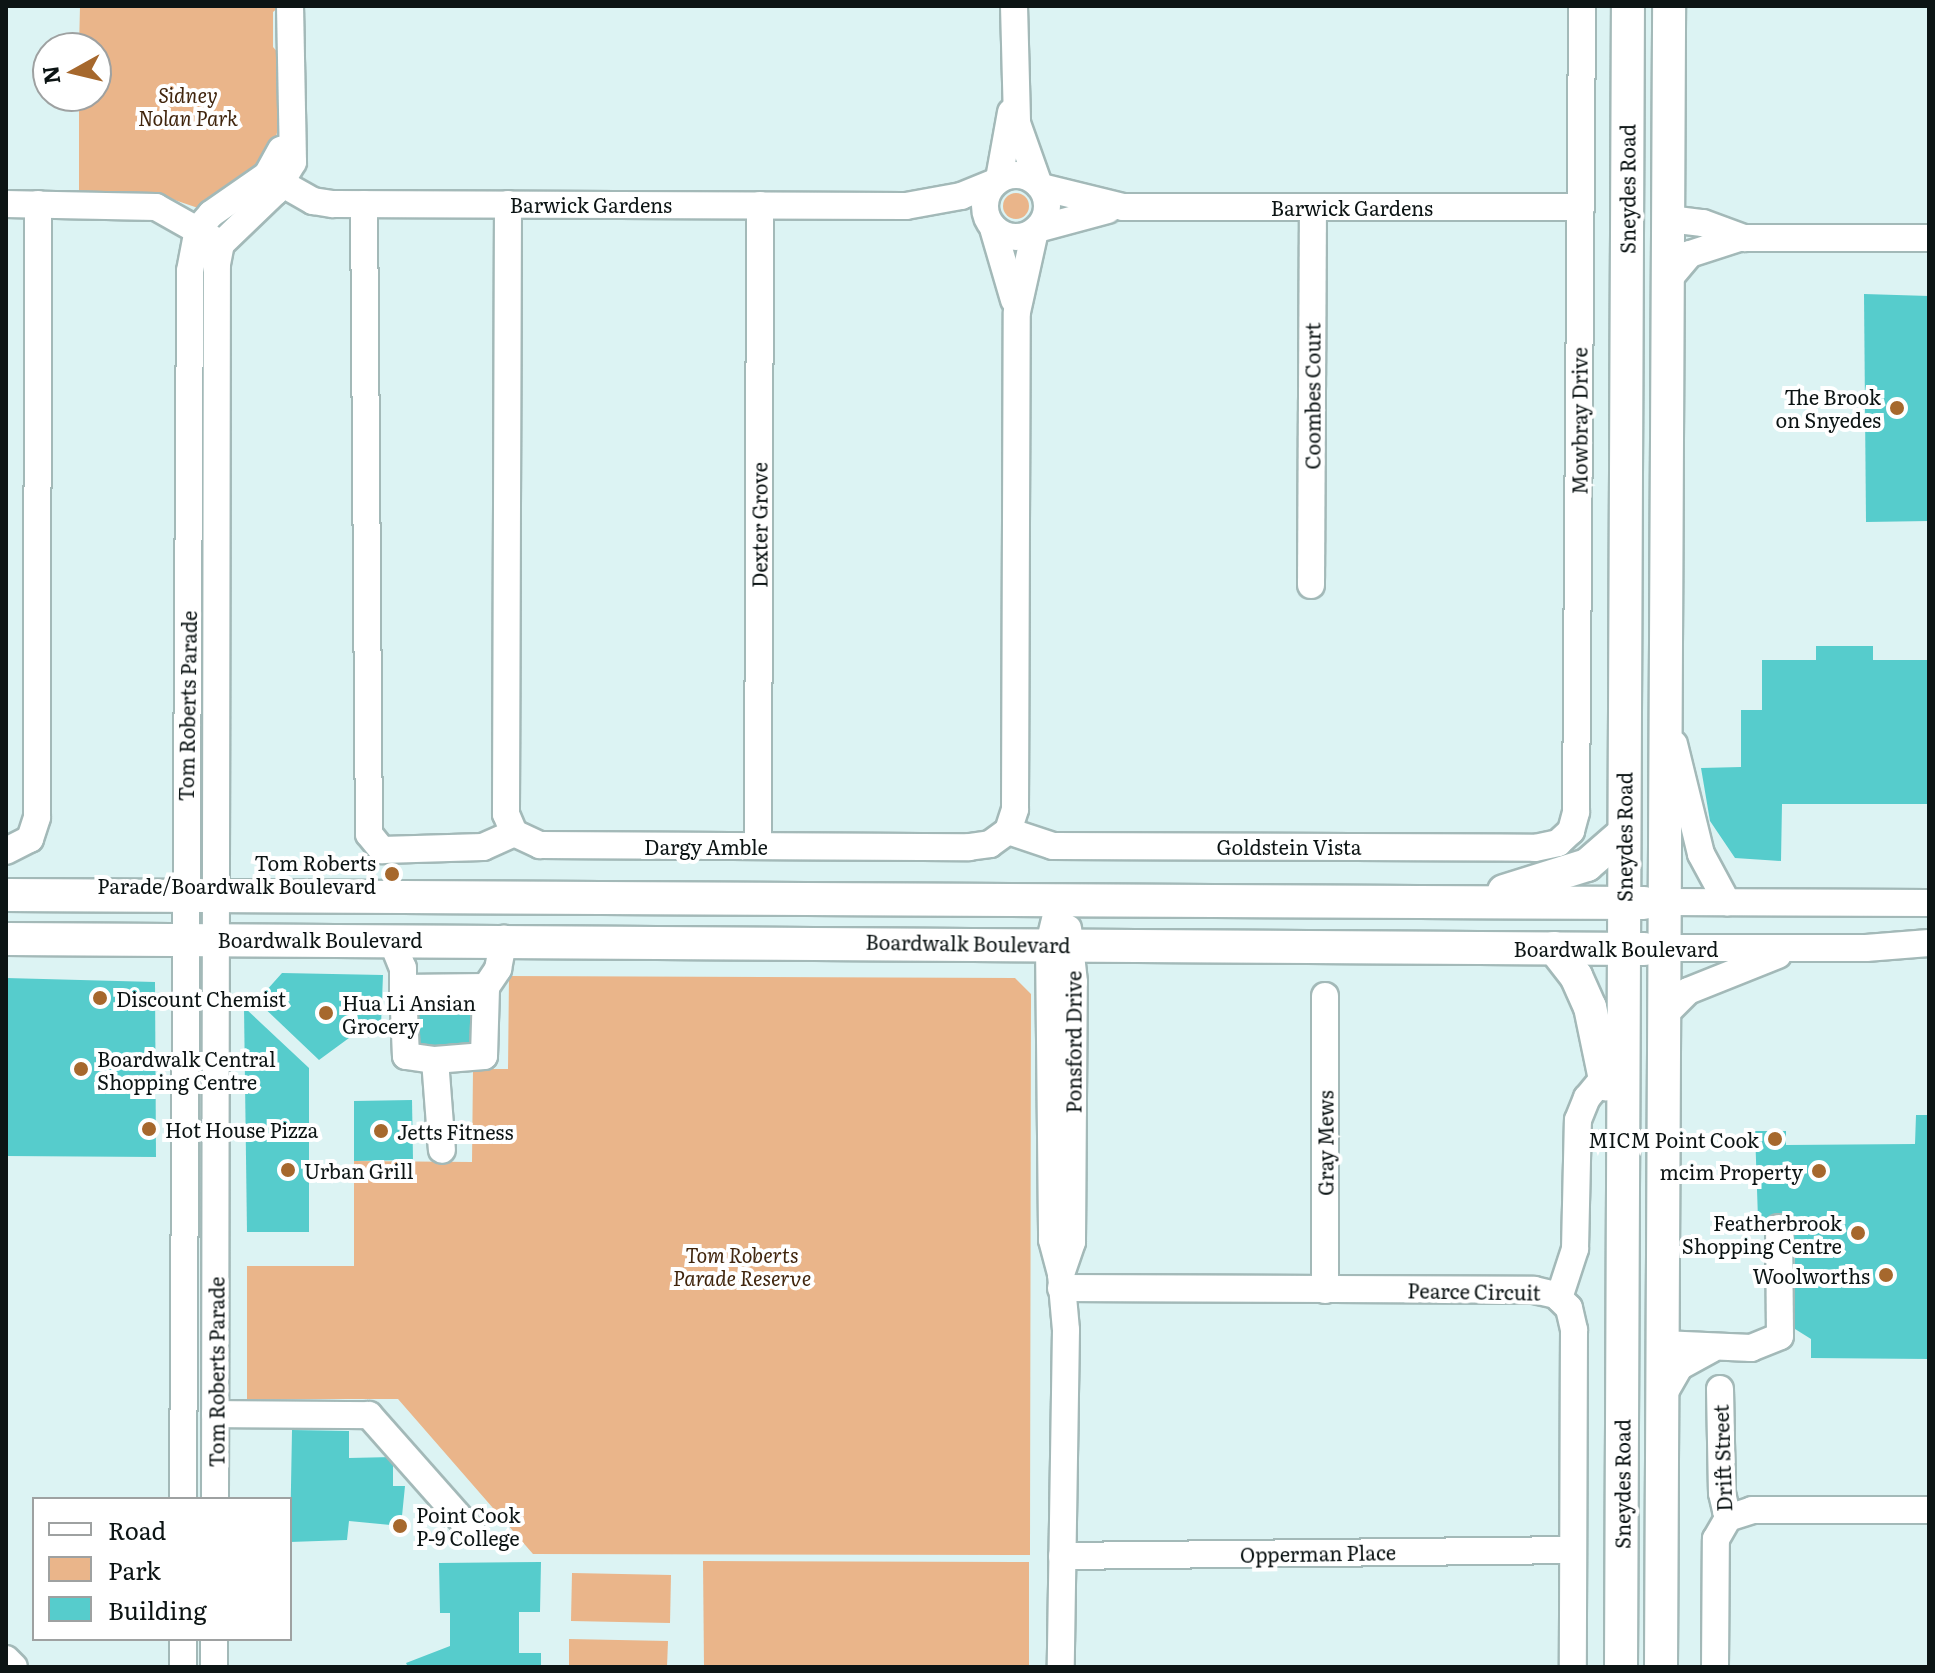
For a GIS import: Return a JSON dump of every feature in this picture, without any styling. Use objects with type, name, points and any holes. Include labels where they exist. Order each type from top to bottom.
[{"type":"main road","name":"Sneydes Road","points":[[1621,1667],[1621,1210],[1614,1065],[1624,903],[1628,6]]},
{"type":"main road","name":"Sneydes Road","points":[[1661,1667],[1669,6]]},
{"type":"main road","points":[[1626,269],[1669,219]]},
{"type":"main road","points":[[1469,901],[1587,865],[1624,833]]},
{"type":"main road","name":"Boardwalk Boulevard","points":[[6,895],[1663,902]]},
{"type":"main road","name":"Boardwalk Boulevard","points":[[6,939],[504,939],[1663,948]]},
{"type":"main road","points":[[1554,948],[1576,976],[1614,1065]]},
{"type":"main road","points":[[1622,1460],[1633,1378],[1662,1344]]},
{"type":"street","points":[[6,204],[156,207],[221,244],[274,180],[290,122],[290,6]]},
{"type":"street","points":[[1008,831],[1015,809],[1017,312],[1036,230],[1047,208],[1025,154],[1014,97],[1014,6]]},
{"type":"street","name":"Mowbray Drive","points":[[1569,834],[1576,812],[1582,6]]},
{"type":"street","points":[[1014,97],[997,181],[985,200],[1017,312]]},
{"type":"street","points":[[997,181],[1019,175],[1040,186]]},
{"type":"street","points":[[198,229],[221,205],[274,180]]},
{"type":"street","name":"Barwick Gardens","points":[[274,180],[321,203],[906,206],[961,196],[997,181]]},
{"type":"street","name":"Barwick Gardens","points":[[1040,186],[1123,207],[1581,207]]},
{"type":"street","points":[[6,851],[30,839],[37,817],[38,204]]},
{"type":"street","points":[[364,204],[369,834],[382,850],[483,847],[514,833],[505,801],[508,204]]},
{"type":"street","name":"Dexter Grove","points":[[758,846],[760,205]]},
{"type":"street","name":"Barwick Gardens","points":[[906,206],[992,227]]},
{"type":"street","name":"Barwick Gardens","points":[[1036,230],[1123,207]]},
{"type":"street","name":"Coombes Court","points":[[1311,585],[1313,207]]},
{"type":"street","points":[[1669,219],[1703,223],[1744,238]]},
{"type":"street","points":[[992,227],[1013,238],[1036,230]]},
{"type":"street","name":"Tom Roberts Parade","points":[[198,229],[190,271],[189,555],[201,896],[218,939],[215,1497]]},
{"type":"street","points":[[1668,280],[1690,254],[1744,238],[1929,238]]},
{"type":"street","name":"Tom Roberts Parade","points":[[183,1497],[186,939],[201,896],[215,556],[217,264],[221,244]]},
{"type":"street","points":[[189,555],[215,556]]},
{"type":"street","points":[[1665,698],[1696,839],[1710,878],[1727,902]]},
{"type":"street","name":"Dargy Amble","points":[[514,833],[532,844],[549,846],[969,847],[990,844],[1008,831]]},
{"type":"street","name":"Goldstein Vista","points":[[1008,831],[1053,846],[1535,848],[1552,846],[1569,834]]},
{"type":"street","name":"Ponsford Drive","points":[[1060,899],[1072,1242],[1061,1281],[1066,1330],[1061,1667]]},
{"type":"street","name":"Boardwalk Boulevard","points":[[1663,902],[1929,903]]},
{"type":"street","points":[[391,939],[403,968],[406,1056],[435,1060],[484,1056],[486,987],[498,969],[504,939]]},
{"type":"street","name":"Boardwalk Boulevard","points":[[1663,948],[1797,949],[1929,943]]},
{"type":"street","points":[[1663,1016],[1674,1000],[1695,987],[1797,949]]},
{"type":"street","points":[[403,988],[486,987]]},
{"type":"street","name":"Gray Mews","points":[[1325,996],[1325,1290]]},
{"type":"street","points":[[435,1060],[442,1150]]},
{"type":"street","points":[[1559,1298],[1575,1249],[1578,1120],[1614,1065]]},
{"type":"street","points":[[185,1183],[216,1183]]},
{"type":"street","points":[[1662,1344],[1711,1349],[1751,1348],[1780,1336],[1779,1228]]},
{"type":"street","name":"Tom Roberts Parade","points":[[184,1269],[216,1245]]},
{"type":"street","name":"Pearce Circuit","points":[[1061,1281],[1325,1290],[1534,1290],[1559,1298],[1569,1308],[1574,1330],[1573,1667]]},
{"type":"street","points":[[1662,1397],[1679,1367],[1711,1349]]},
{"type":"street","name":"Drift Street","points":[[1715,1667],[1716,1539],[1728,1518],[1722,1493],[1720,1389]]},
{"type":"street","points":[[215,1414],[369,1415],[470,1529]]},
{"type":"street","points":[[1728,1518],[1752,1510],[1929,1510]]},
{"type":"street","name":"Opperman Place","points":[[1062,1556],[1573,1550]]},
{"type":"street","points":[[183,1641],[183,1667]]},
{"type":"street","points":[[214,1641],[214,1667]]},
{"type":"street","points":[[6,1659],[14,1667]]},
{"type":"green space","name":"Sidney Nolan Park","points":[[80,6],[280,6],[273,12],[273,47],[280,55],[281,111],[275,143],[266,161],[198,208],[160,195],[79,195],[79,112],[112,112],[112,32],[79,32]]},
{"type":"green space","points":[[1016,193],[1025,197],[1029,206],[1025,215],[1016,219],[1007,215],[1003,206],[1007,197]]},
{"type":"green space","name":"Tom Roberts Parade Reserve","points":[[509,976],[1015,978],[1031,994],[1030,1555],[533,1554],[398,1399],[247,1399],[247,1266],[354,1266],[354,1161],[472,1162],[473,1069],[508,1069]]},
{"type":"green space","points":[[703,1561],[1029,1562],[1029,1667],[704,1667]]},
{"type":"green space","points":[[572,1573],[671,1575],[670,1623],[571,1621]]},
{"type":"green space","points":[[569,1639],[668,1641],[667,1667],[569,1667]]},
{"type":"building","name":"The Brook on Snyedes","points":[[1864,294],[1929,296],[1929,521],[1866,522]]},
{"type":"building","points":[[1816,646],[1873,646],[1873,660],[1929,660],[1929,804],[1782,804],[1781,861],[1735,858],[1710,821],[1701,768],[1741,767],[1741,710],[1762,710],[1762,660],[1816,660]]},
{"type":"building","name":"Hua Li Ansian Grocery","points":[[282,973],[383,975],[381,1026],[375,1037],[349,1038],[319,1060],[257,1001]]},
{"type":"building","name":"Boardwalk Central Shopping Centre","points":[[6,978],[155,982],[156,1157],[6,1156]]},
{"type":"building","points":[[418,991],[474,991],[474,1049],[419,1049]]},
{"type":"building","points":[[244,1007],[309,1068],[309,1232],[247,1232]]},
{"type":"building","points":[[412,1100],[413,1160],[354,1161],[354,1101]]},
{"type":"building","name":"Featherbrook Shopping Centre","points":[[1916,1115],[1929,1115],[1929,1359],[1811,1358],[1811,1339],[1795,1329],[1795,1243],[1786,1242],[1786,1219],[1758,1219],[1755,1131],[1786,1131],[1786,1145],[1915,1144]]},
{"type":"building","points":[[292,1430],[349,1431],[349,1458],[393,1457],[393,1486],[405,1486],[401,1526],[349,1521],[347,1540],[292,1542]]},
{"type":"building","points":[[541,1562],[540,1612],[519,1612],[519,1653],[541,1653],[541,1667],[408,1667],[406,1663],[450,1646],[450,1613],[440,1613],[439,1563]]},
{"type":"place","name":"The Brook on Snyedes","points":[[1897,408]]},
{"type":"place","name":"Tom Roberts Parade/Boardwalk Boulevard","points":[[392,874]]},
{"type":"place","name":"Discount Chemist","points":[[100,998]]},
{"type":"place","name":"Hua Li Ansian Grocery","points":[[326,1013]]},
{"type":"place","name":"Boardwalk Central Shopping Centre","points":[[81,1069]]},
{"type":"place","name":"Hot House Pizza","points":[[149,1129]]},
{"type":"place","name":"Jetts Fitness","points":[[381,1131]]},
{"type":"place","name":"MICM Point Cook","points":[[1775,1139]]},
{"type":"place","name":"Urban Grill","points":[[288,1170]]},
{"type":"place","name":"mcim Property","points":[[1819,1171]]},
{"type":"place","name":"Featherbrook Shopping Centre","points":[[1858,1233]]},
{"type":"place","name":"Woolworths","points":[[1886,1275]]},
{"type":"place","name":"Point Cook P-9 College","points":[[400,1526]]}]
